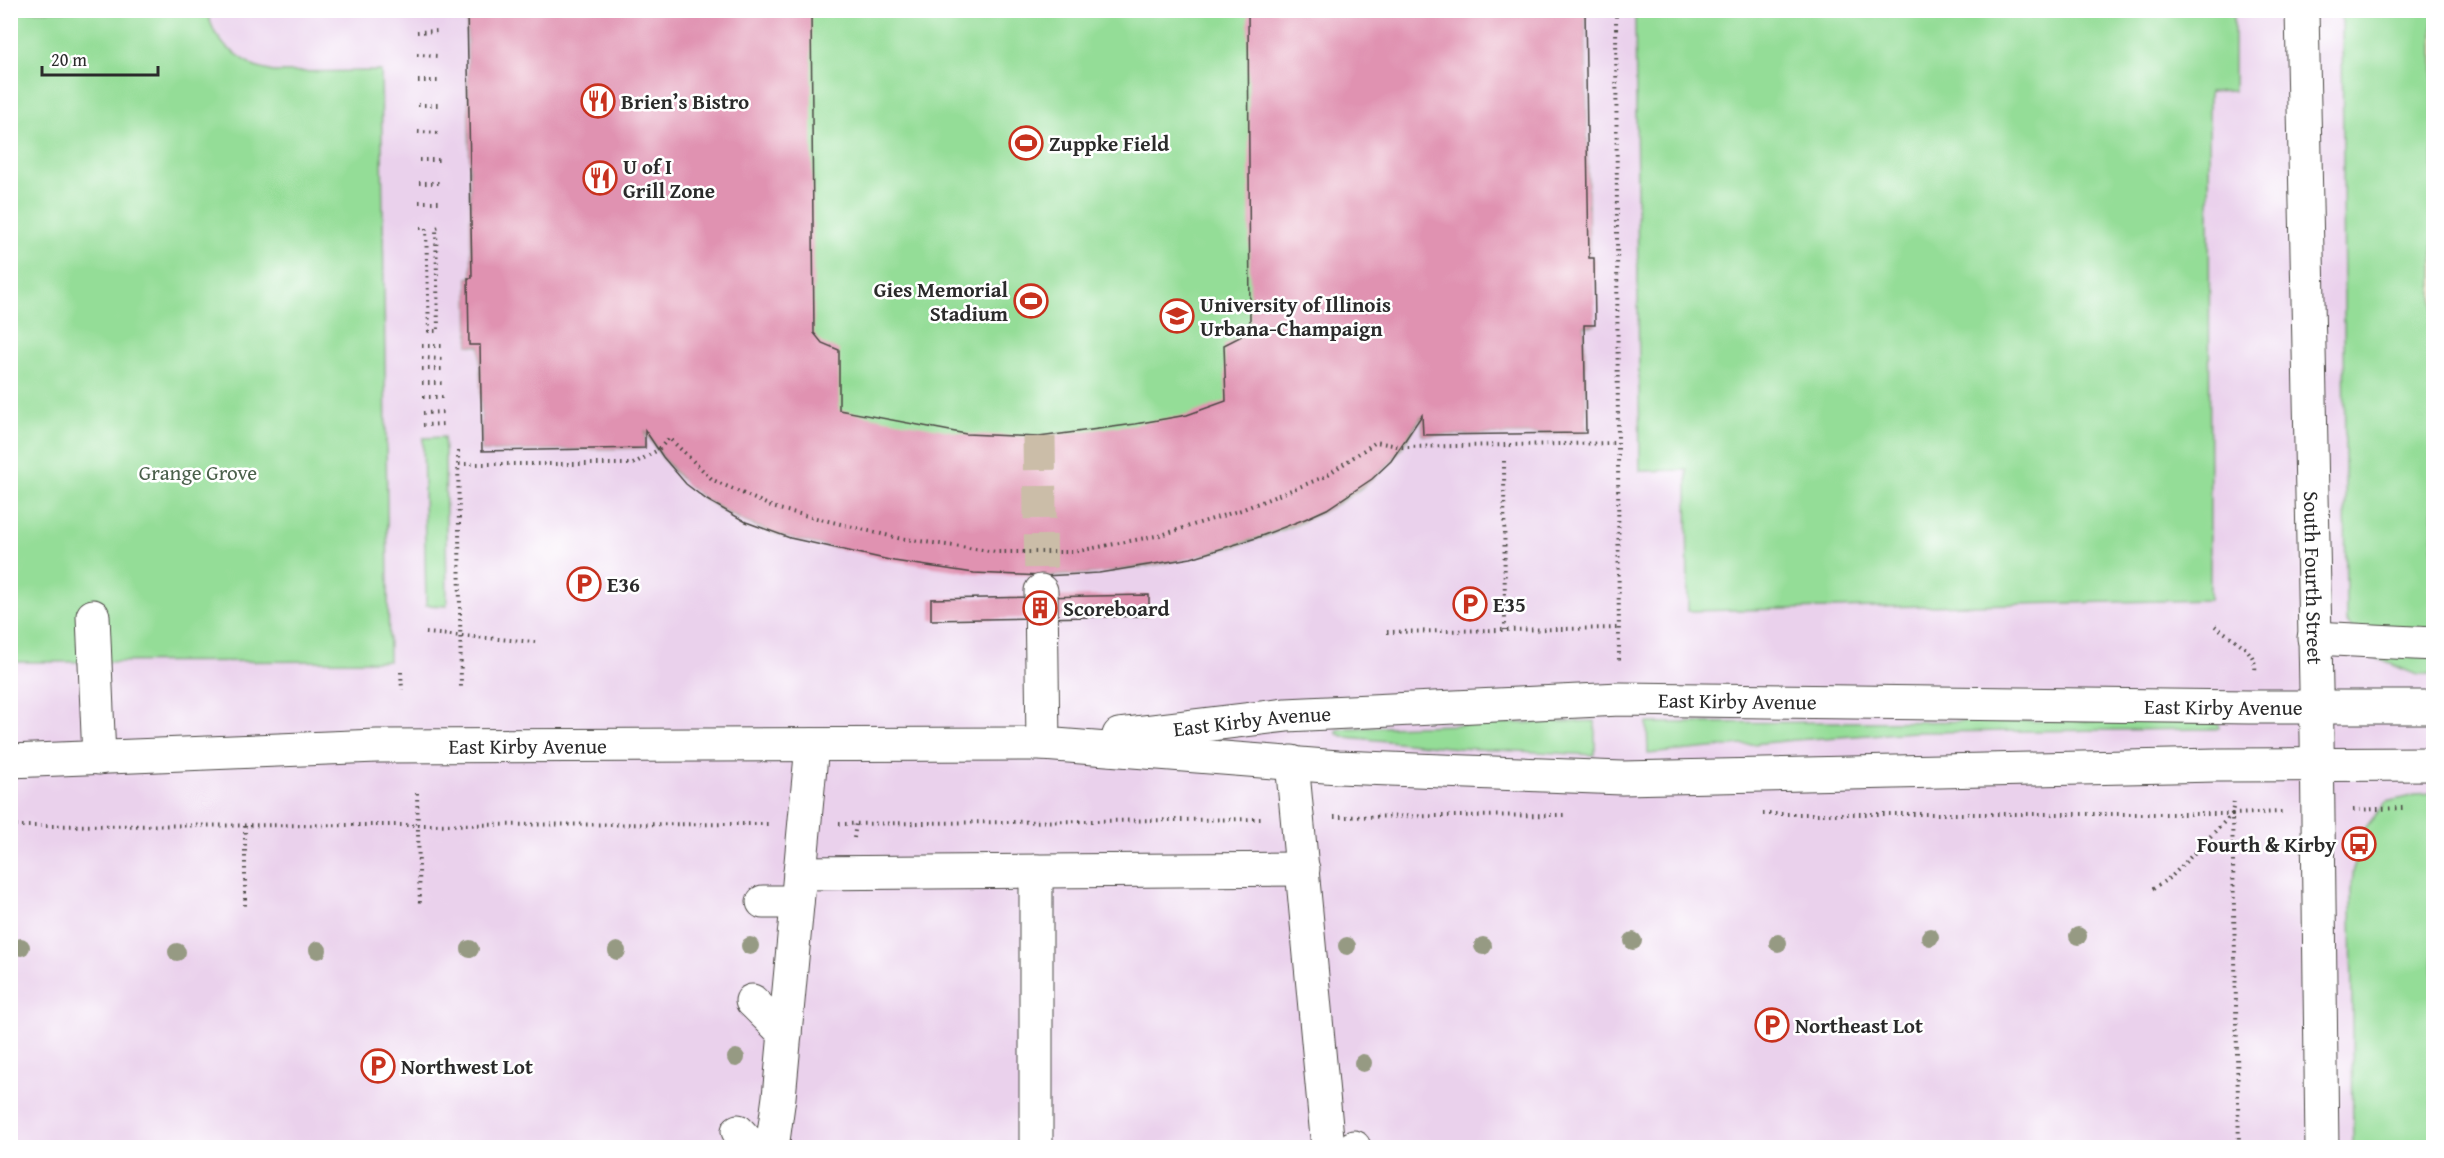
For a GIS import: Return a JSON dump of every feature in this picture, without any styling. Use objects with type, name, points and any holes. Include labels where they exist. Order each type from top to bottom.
[{"type":"main road","name":"South Fourth Street","points":[[2302,10],[2322,1148]]},
{"type":"main road","points":[[1041,591],[1043,744]]},
{"type":"main road","points":[[93,616],[99,758]]},
{"type":"main road","points":[[2314,639],[2433,644]]},
{"type":"main road","name":"East Kirby Avenue","points":[[1043,744],[1286,715],[1620,699],[2433,707]]},
{"type":"main road","name":"East Kirby Avenue","points":[[10,761],[377,746],[1043,744],[1338,767],[1622,778],[2317,764],[2433,764]]},
{"type":"main road","points":[[772,1148],[812,745]]},
{"type":"main road","points":[[1292,762],[1303,869],[1317,904],[1328,1148]]},
{"type":"main road","points":[[763,902],[799,888],[1036,871],[1303,869]]},
{"type":"main road","points":[[1036,871],[1036,1148]]},
{"type":"main road","points":[[752,1001],[785,1034]]},
{"type":"path","points":[[1616,10],[1619,667]]},
{"type":"path","points":[[417,32],[438,32]]},
{"type":"path","points":[[417,55],[438,56]]},
{"type":"path","points":[[418,81],[439,81]]},
{"type":"path","points":[[418,105],[439,105]]},
{"type":"path","points":[[418,132],[440,133]]},
{"type":"path","points":[[419,160],[440,160]]},
{"type":"path","points":[[419,183],[440,183]]},
{"type":"path","points":[[419,202],[441,202]]},
{"type":"path","points":[[420,228],[426,228],[429,330],[438,330],[436,228],[441,227]]},
{"type":"path","points":[[422,346],[443,346]]},
{"type":"path","points":[[422,358],[443,359]]},
{"type":"path","points":[[422,369],[443,369]]},
{"type":"path","points":[[422,383],[444,383]]},
{"type":"path","points":[[423,398],[444,397]]},
{"type":"path","points":[[423,413],[444,411]]},
{"type":"path","points":[[423,425],[444,424]]},
{"type":"path","points":[[459,464],[633,464],[658,450],[669,438],[713,480],[775,508],[898,538],[996,552],[1072,552],[1161,535],[1241,510],[1324,477],[1376,442],[1402,447],[1617,443]]},
{"type":"path","points":[[458,451],[461,689]]},
{"type":"path","points":[[1504,461],[1505,630]]},
{"type":"path","points":[[2215,626],[2250,652],[2256,666]]},
{"type":"path","points":[[1387,632],[1618,628]]},
{"type":"path","points":[[426,633],[535,642]]},
{"type":"path","points":[[401,672],[402,690]]},
{"type":"path","points":[[417,794],[420,906]]},
{"type":"path","points":[[2153,889],[2172,876],[2232,814]]},
{"type":"path","points":[[12,826],[13,911]]},
{"type":"path","points":[[245,826],[245,908]]},
{"type":"shaded area","name":"University of Illinois Urbana-Champaign","points":[[10,11],[2342,11],[2346,621],[2417,675],[2433,675],[2433,1147],[11,1147]]},
{"type":"green space","name":"Grange Grove","points":[[10,11],[206,11],[215,33],[225,46],[255,67],[273,72],[381,71],[389,661],[11,662]]},
{"type":"green space","name":"Gies Memorial Stadium","points":[[467,11],[1585,11],[1589,258],[1595,325],[1584,326],[1586,433],[1423,435],[1422,416],[1391,461],[1360,489],[1321,512],[1278,532],[1181,560],[1087,574],[1046,576],[831,547],[769,531],[712,504],[687,484],[669,466],[645,431],[645,448],[482,451],[480,346],[469,345],[468,278],[472,277]]},
{"type":"green space","points":[[1635,11],[2234,11],[2234,91],[2209,92],[2210,600],[1688,611],[1687,470],[1640,471]]},
{"type":"green space","points":[[2342,11],[2433,11],[2433,675],[2417,675],[2371,656],[2346,621]]},
{"type":"green space","points":[[444,437],[447,606],[426,605],[423,438]]},
{"type":"green space","points":[[2214,720],[2218,722],[2219,728],[1914,732],[1794,740],[1648,754],[1647,723]]},
{"type":"green space","points":[[1595,721],[1595,755],[1458,748],[1346,737],[1337,734],[1337,730],[1348,728]]},
{"type":"green space","points":[[2433,794],[2433,1147],[2353,1147],[2351,891],[2358,837],[2386,802],[2415,795]]},
{"type":"building","name":"Gies Memorial Stadium","points":[[467,10],[811,10],[814,333],[822,343],[839,350],[839,410],[966,434],[1039,437],[1187,415],[1226,401],[1224,345],[1240,337],[1250,324],[1248,10],[1585,10],[1589,258],[1594,258],[1595,325],[1584,325],[1586,433],[1423,435],[1422,415],[1391,461],[1372,479],[1327,509],[1305,519],[1256,538],[1191,558],[1099,573],[1043,576],[974,573],[894,561],[790,538],[746,522],[707,500],[686,484],[663,457],[645,430],[645,448],[482,451],[480,345],[469,345],[468,278],[472,278]]},
{"type":"building","name":"Scoreboard","points":[[1149,595],[1149,616],[931,620],[931,599]]},
{"type":"tunnel","points":[[1039,437],[1041,591]]},
{"type":"place","name":"Brien’s Bistro","points":[[598,101]]},
{"type":"place","name":"Zuppke Field","points":[[1026,143]]},
{"type":"place","name":"U of I Grill Zone","points":[[600,178]]},
{"type":"place","name":"Gies Memorial Stadium","points":[[1031,301]]},
{"type":"place","name":"University of Illinois Urbana-Champaign","points":[[1177,316]]},
{"type":"place","name":"E36","points":[[584,584]]},
{"type":"place","name":"E35","points":[[1470,604]]},
{"type":"place","name":"Scoreboard","points":[[1040,608]]},
{"type":"place","name":"Fourth & Kirby","points":[[2359,844]]},
{"type":"place","name":"Northeast Lot","points":[[1772,1025]]},
{"type":"place","name":"Northwest Lot","points":[[378,1066]]}]
